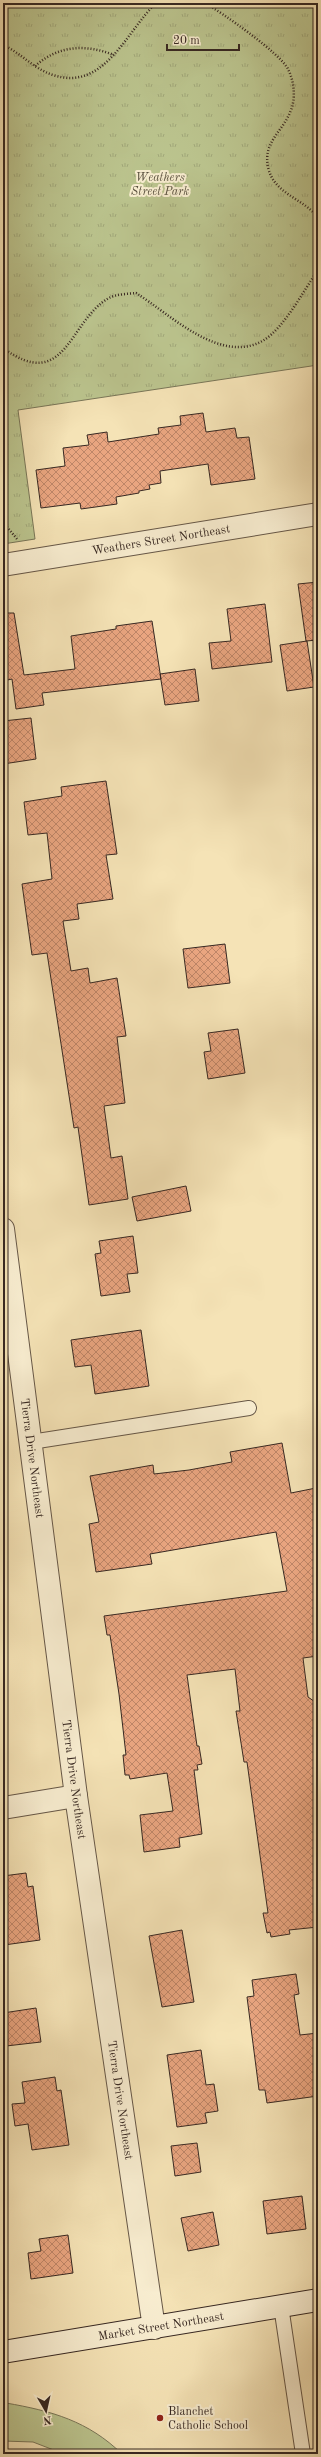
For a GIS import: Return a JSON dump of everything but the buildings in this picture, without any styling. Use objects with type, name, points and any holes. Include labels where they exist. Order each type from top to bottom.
[{"type":"street","name":"Weathers Street Northeast","points":[[3,565],[318,514]]},
{"type":"street","name":"Tierra Drive Northeast","points":[[3,1229],[8,1301],[30,1442],[76,1796],[154,2328]]},
{"type":"street","points":[[3,1808],[76,1796]]},
{"type":"street","name":"Market Street Northeast","points":[[3,2352],[318,2300]]},
{"type":"lane","points":[[30,1442],[249,1408]]},
{"type":"lane","points":[[281,2306],[303,2454]]},
{"type":"path","points":[[3,44],[35,66],[52,75],[75,78],[96,72],[114,55],[143,16],[156,3]]},
{"type":"path","points":[[205,3],[278,56],[287,68],[293,82],[294,95],[291,111],[271,140],[266,153],[268,169],[282,190],[318,218]]},
{"type":"path","points":[[35,66],[58,50],[81,47],[99,49],[114,55]]},
{"type":"path","points":[[3,348],[17,358],[29,362],[42,362],[53,358],[74,339],[99,304],[110,296],[136,293],[196,334],[217,344],[234,348],[250,345],[264,340],[278,328],[318,270]]},
{"type":"green space","name":"Weathers Street Park","points":[[3,3],[318,3],[318,365],[18,410],[35,539],[3,544]]},
{"type":"green space","points":[[6,2403],[54,2414],[82,2425],[96,2433],[122,2454],[64,2454],[33,2442],[3,2441],[3,2404]]},
{"type":"place","name":"Blanchet Catholic School","points":[[160,2418]]}]
